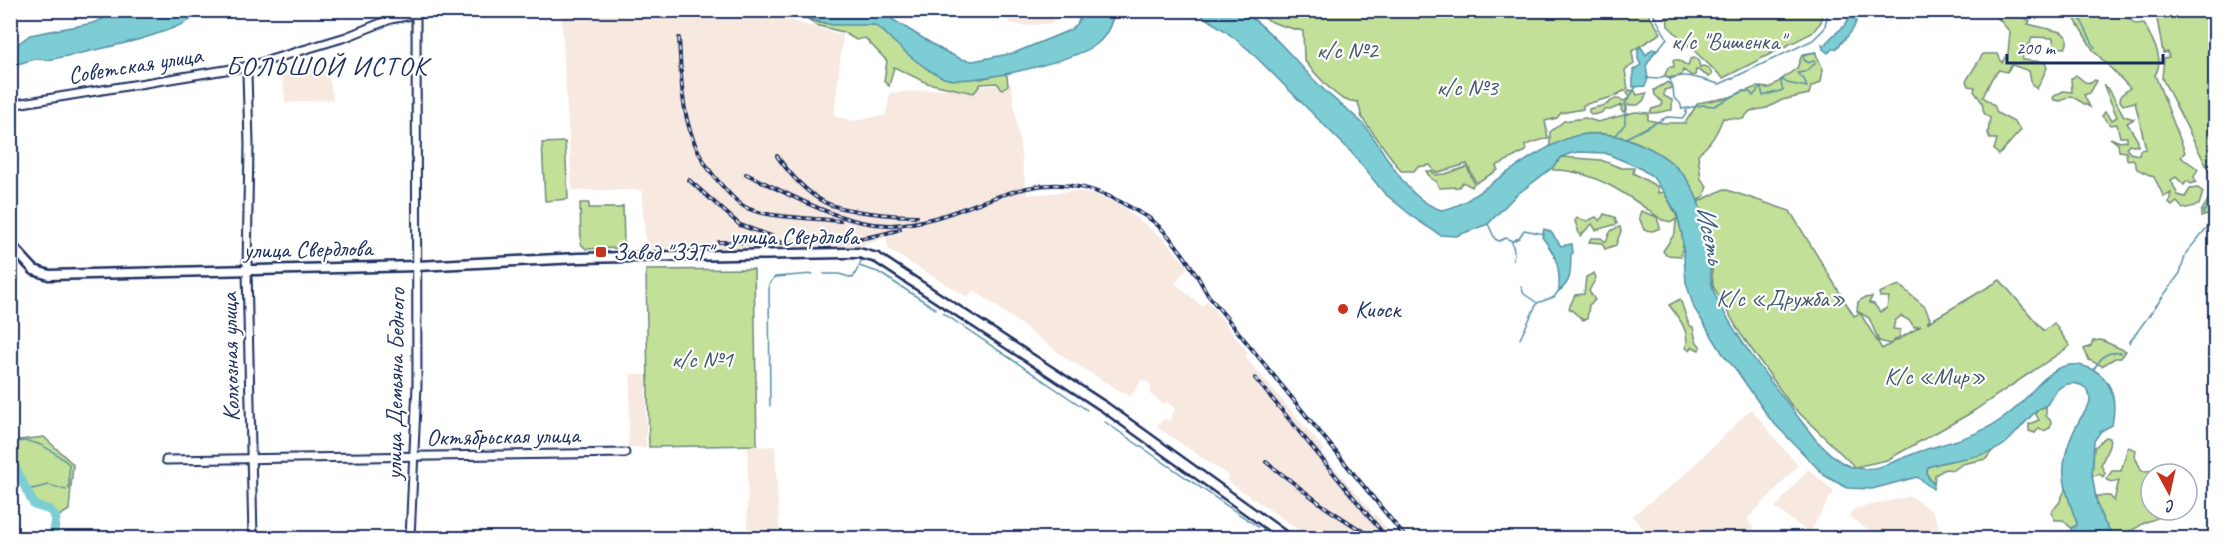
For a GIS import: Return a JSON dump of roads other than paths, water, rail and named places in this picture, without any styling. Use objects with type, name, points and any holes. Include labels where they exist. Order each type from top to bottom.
[{"type":"main road","name":"улица Свердлова","points":[[10,244],[34,270],[49,275],[417,266],[579,258],[843,253],[870,255],[1106,408],[1287,538]]},
{"type":"street","name":"Советская улица","points":[[10,105],[250,66],[327,44],[391,19],[438,10]]},
{"type":"street","name":"улица Демьяна Бедного","points":[[410,538],[414,457],[417,266],[416,15]]},
{"type":"street","name":"Колхозная улица","points":[[250,66],[247,73],[249,144],[247,270],[253,538]]},
{"type":"street","name":"Октябрьская улица","points":[[166,460],[625,453]]},
{"type":"water","points":[[120,11],[203,11],[191,20],[173,28],[130,42],[48,60],[35,59],[11,66],[11,44],[19,43],[30,35],[93,23]]},
{"type":"water","points":[[778,11],[879,11],[942,50],[961,59],[973,61],[1014,53],[1070,30],[1077,24],[1083,11],[1114,11],[1111,24],[1104,36],[1087,50],[1022,70],[975,79],[956,80],[944,78],[925,67],[874,25],[832,25]]},
{"type":"water","points":[[1195,11],[1242,11],[1253,19],[1274,37],[1326,92],[1362,123],[1416,195],[1427,204],[1441,210],[1466,200],[1558,142],[1580,135],[1610,135],[1625,138],[1667,159],[1692,187],[1703,217],[1708,240],[1714,292],[1738,336],[1816,440],[1835,457],[1851,467],[1865,469],[1881,467],[1977,433],[2010,413],[2057,369],[2074,365],[2097,372],[2109,385],[2114,401],[2114,413],[2112,425],[2101,431],[2094,441],[2092,475],[2097,504],[2104,522],[2115,538],[2075,538],[2071,534],[2071,528],[2077,523],[2067,495],[2064,460],[2072,435],[2090,400],[2088,392],[2081,385],[2066,385],[2057,390],[2047,405],[2035,412],[2002,446],[1986,454],[1928,467],[1927,475],[1934,484],[1933,489],[1917,477],[1872,489],[1847,488],[1825,476],[1770,419],[1723,354],[1694,308],[1686,282],[1682,234],[1677,214],[1652,176],[1638,167],[1605,153],[1569,154],[1562,157],[1552,168],[1515,196],[1488,224],[1456,236],[1440,235],[1417,220],[1384,193],[1351,152],[1249,50]]},
{"type":"water","points":[[1852,11],[1859,11],[1853,29],[1836,49],[1828,53],[1823,49],[1822,44],[1826,45],[1846,24]]},
{"type":"water","points":[[1641,47],[1646,55],[1652,49],[1656,50],[1646,66],[1648,79],[1645,86],[1633,87],[1633,70],[1641,65],[1638,59],[1638,49]]},
{"type":"water","points":[[1544,229],[1551,232],[1561,246],[1572,244],[1569,279],[1559,291],[1558,268],[1551,250],[1542,237]]},
{"type":"waterway","points":[[1651,10],[1667,38],[1656,52]]},
{"type":"waterway","points":[[1646,78],[1657,79],[1664,76],[1670,79],[1689,76],[1720,84],[1813,40],[1824,29],[1829,10]]},
{"type":"waterway","points":[[2076,10],[2095,48]]},
{"type":"waterway","points":[[1670,79],[1674,98],[1680,103],[1682,109],[1703,105],[1714,106],[1743,91],[1750,92],[1753,96],[1761,87],[1763,96],[1783,90],[1782,79],[1787,83],[1807,87],[1804,79],[1797,73],[1804,72],[1815,64],[1814,60],[1809,63],[1804,60],[1803,54],[1817,52]]},
{"type":"waterway","points":[[1616,135],[1625,124],[1625,104],[1636,87]]},
{"type":"waterway","points":[[1624,139],[1667,117],[1683,118],[1686,110]]},
{"type":"waterway","points":[[2204,215],[2203,213],[2216,193]]},
{"type":"waterway","points":[[1488,224],[1495,239],[1499,241],[1506,238],[1512,241],[1513,260]]},
{"type":"waterway","points":[[2129,343],[2180,273],[2186,253],[2210,224],[2216,227]]},
{"type":"waterway","points":[[1512,241],[1519,238],[1524,230],[1544,234]]},
{"type":"waterway","points":[[862,259],[859,266],[878,272],[936,309]]},
{"type":"waterway","points":[[824,274],[839,274],[853,278],[858,268]]},
{"type":"waterway","points":[[770,406],[769,284],[775,277],[813,274]]},
{"type":"waterway","points":[[1521,287],[1524,294],[1536,302]]},
{"type":"waterway","points":[[1520,339],[1537,303],[1554,297],[1560,289]]},
{"type":"waterway","points":[[943,313],[1087,410]]},
{"type":"waterway","points":[[2094,369],[2108,354],[2121,353]]},
{"type":"waterway","points":[[1105,422],[1258,527]]},
{"type":"waterway","points":[[10,446],[11,443],[27,441],[56,454],[69,464],[69,489]]},
{"type":"waterway","points":[[10,457],[34,505],[50,510],[56,518],[53,538]]},
{"type":"waterway","points":[[27,490],[49,485],[66,490]]},
{"type":"waterway","points":[[1265,532],[1274,538]]},
{"type":"railway","points":[[679,38],[683,96],[690,131],[706,165],[727,192],[741,205],[754,211],[840,221]]},
{"type":"railway","points":[[777,156],[810,193],[824,202],[856,211],[917,216]]},
{"type":"railway","points":[[746,174],[835,215],[873,224],[909,224],[1010,192],[1042,186],[1070,185],[1096,191],[1122,203],[1150,219],[1170,237],[1208,295],[1406,538]]},
{"type":"railway","points":[[689,180],[740,225],[774,237]]},
{"type":"railway","points":[[719,242],[834,241],[857,239],[900,229]]},
{"type":"railway","points":[[1255,378],[1387,538]]},
{"type":"railway","points":[[1266,462],[1325,507],[1373,538]]},
{"type":"place","name":"Завод \"ЗЭТ\"","points":[[601,252]]},
{"type":"place","name":"Киоск","points":[[1343,309]]},
{"type":"district","name":"БОЛЬШОЙ ИСТОК","points":[[327,66]]},
{"type":"park label","name":"к/с \"Вишенка\"","points":[[1728,41]]},
{"type":"park label","name":"к/с №2","points":[[1347,50]]},
{"type":"park label","name":"к/с №3","points":[[1467,87]]},
{"type":"park label","name":"К/с «Дружба»","points":[[1781,298]]},
{"type":"park label","name":"к/с №1","points":[[702,359]]},
{"type":"park label","name":"К/с «Мир»","points":[[1935,376]]},
{"type":"water label","name":"Исеть","points":[[1711,234]]}]
